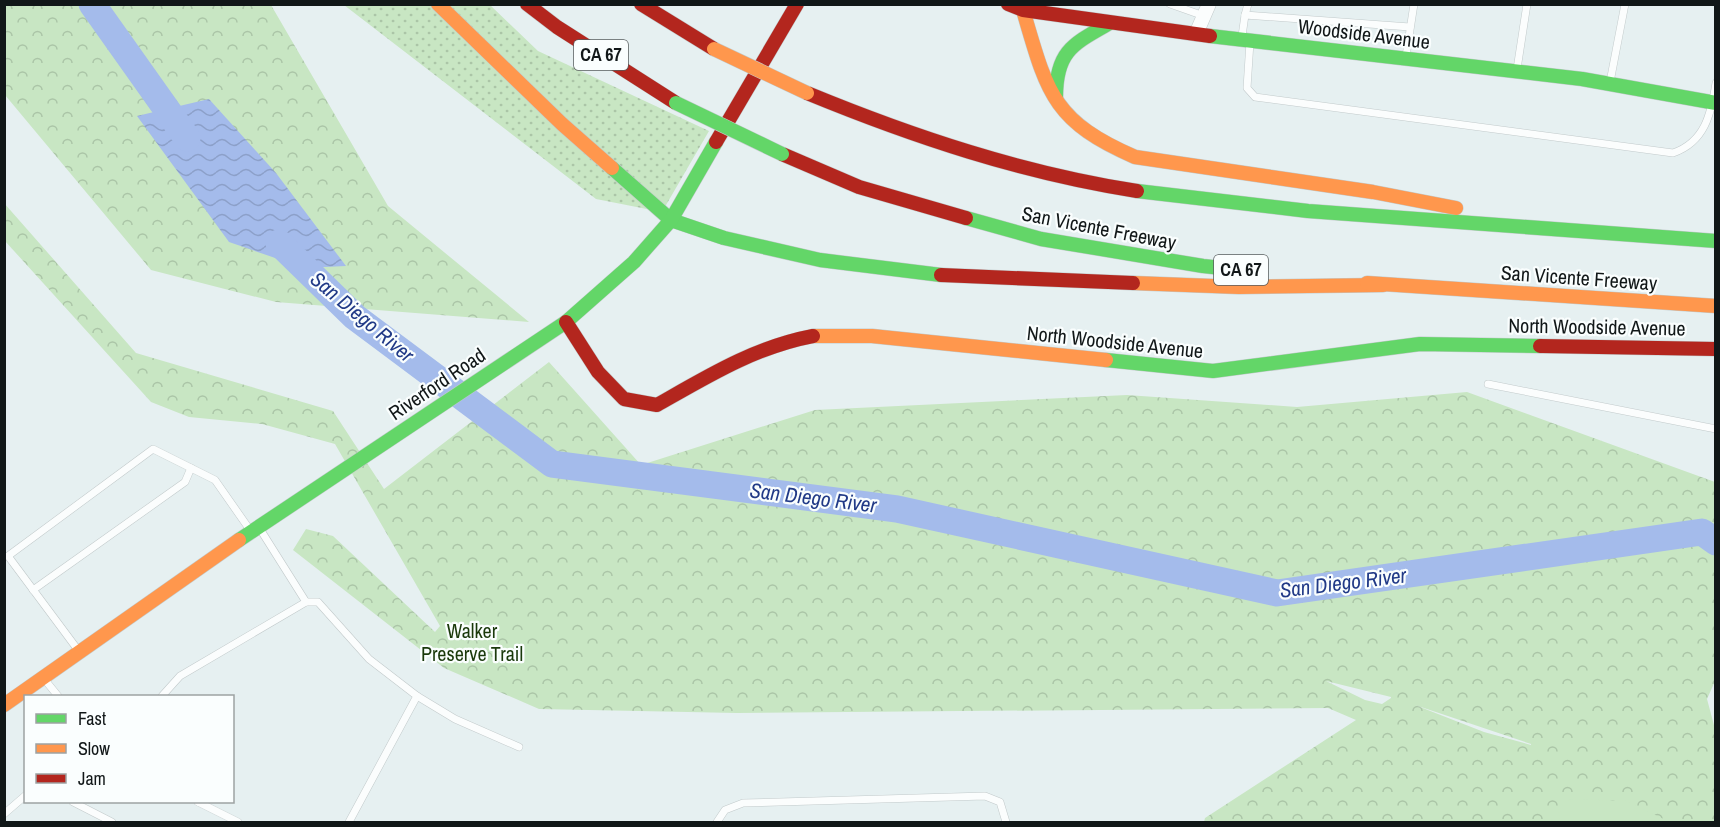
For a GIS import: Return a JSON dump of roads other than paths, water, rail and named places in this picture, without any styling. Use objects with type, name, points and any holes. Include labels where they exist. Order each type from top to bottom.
[{"type":"main road","points":[[438,4],[562,124],[671,220],[724,238],[820,260],[923,274],[1239,287],[1383,285]]},
{"type":"main road","name":"San Vicente Freeway","points":[[527,4],[557,27],[676,103],[782,154],[859,187],[1041,239],[1203,266],[1383,285],[1716,306]]},
{"type":"main road","points":[[641,4],[714,49],[807,93],[885,125],[973,155],[1036,171],[1148,193],[1293,210],[1716,241]]},
{"type":"main road","name":"Riverford Road","points":[[4,705],[78,651],[318,487],[566,322],[634,262],[671,220],[798,4]]},
{"type":"main road","name":"Woodside Avenue","points":[[1008,4],[1023,10],[1110,23],[1610,84],[1714,103]]},
{"type":"main road","points":[[1023,10],[1044,79],[1056,104],[1072,123],[1101,144],[1135,157],[1373,192],[1572,230]]},
{"type":"main road","points":[[1056,104],[1054,74],[1064,51],[1110,23]]},
{"type":"main road","name":"North Woodside Avenue","points":[[566,322],[597,372],[624,399],[657,405],[735,360],[779,342],[816,335],[872,336],[1213,371],[1420,344],[1716,349]]},
{"type":"street","points":[[1196,34],[1206,10]]},
{"type":"lane","points":[[1170,4],[1206,10]]},
{"type":"lane","points":[[1248,4],[1245,15],[1247,88],[1255,97],[1264,99],[1673,153],[1695,141],[1705,126],[1714,103],[1716,83]]},
{"type":"lane","points":[[1406,58],[1414,4]]},
{"type":"lane","points":[[1517,72],[1527,4]]},
{"type":"lane","points":[[1610,84],[1625,4]]},
{"type":"lane","points":[[1245,15],[1410,27]]},
{"type":"lane","points":[[1488,384],[1716,429]]},
{"type":"lane","points":[[78,651],[6,554],[153,449],[214,480],[255,530],[306,602]]},
{"type":"lane","points":[[33,590],[185,482],[191,468]]},
{"type":"lane","points":[[163,695],[180,676],[306,602],[318,603],[369,659],[417,696],[464,723],[519,747]]},
{"type":"lane","points":[[42,676],[57,695]]},
{"type":"lane","points":[[349,822],[417,696]]},
{"type":"lane","points":[[717,822],[725,810],[743,803],[985,796],[1000,802],[1006,822]]},
{"type":"lane","points":[[4,814],[24,797]]},
{"type":"lane","points":[[77,803],[112,822]]},
{"type":"lane","points":[[202,803],[238,822]]},
{"type":"water","points":[[209,99],[276,173],[346,266],[304,268],[229,242],[137,116]]},
{"type":"waterway","name":"San Diego River","points":[[92,4],[187,138]]},
{"type":"waterway","name":"San Diego River","points":[[279,243],[355,317],[552,464],[897,509],[1277,593],[1702,532],[1716,542]]},
{"type":"park label","name":"Walker Preserve Trail","points":[[472,642]]}]
